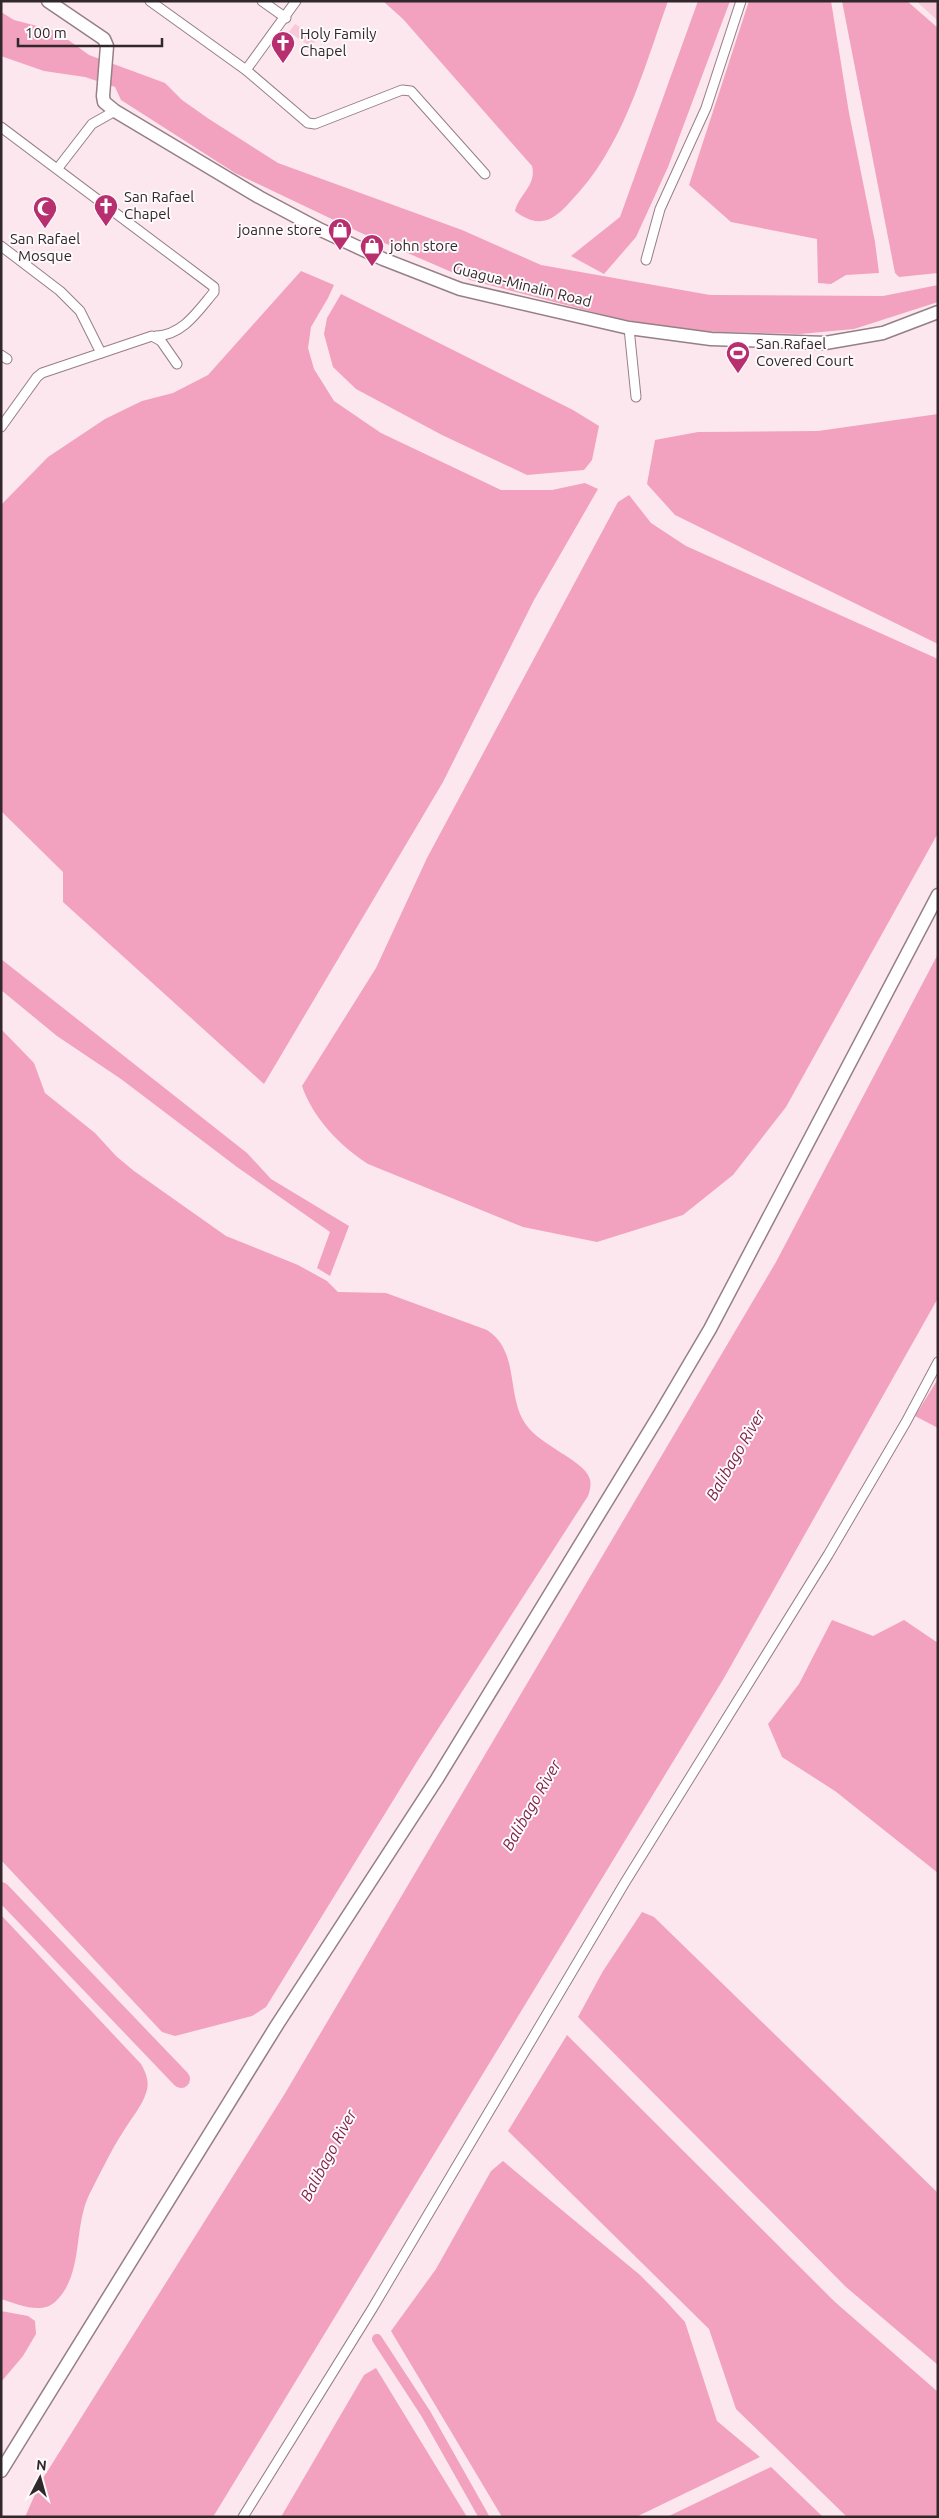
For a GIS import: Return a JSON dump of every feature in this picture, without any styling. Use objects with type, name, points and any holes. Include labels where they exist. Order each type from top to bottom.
[{"type":"street","name":"Guagua-Minalin Road","points":[[48,1],[101,37],[107,46],[102,88],[104,102],[115,111],[259,197],[320,230],[382,259],[460,289],[629,328],[711,339],[825,343],[882,333],[938,312]]},
{"type":"street","points":[[150,1],[246,70],[308,123],[312,124],[402,90],[411,91],[485,174]]},
{"type":"street","points":[[262,1],[286,18]]},
{"type":"street","points":[[246,70],[286,18],[296,1]]},
{"type":"street","points":[[646,260],[660,209],[706,108],[741,1]]},
{"type":"street","points":[[58,168],[92,124],[115,111]]},
{"type":"street","points":[[1,128],[58,168],[214,287],[214,292],[184,326],[172,334],[156,336],[101,353],[37,377],[1,427]]},
{"type":"street","points":[[1,246],[60,291],[80,311],[101,353]]},
{"type":"street","points":[[629,328],[636,397]]},
{"type":"street","points":[[156,336],[177,364]]},
{"type":"street","points":[[1,2470],[277,2025],[437,1779],[660,1414],[710,1329],[938,895]]},
{"type":"street","points":[[243,2517],[377,2301],[624,1884],[828,1555],[906,1422],[938,1362]]},
{"type":"shaded area","points":[[916,1],[938,1],[938,21]]},
{"type":"shaded area","points":[[295,24],[317,38],[311,47],[289,32]]},
{"type":"water","points":[[383,1],[668,1],[630,108],[604,158],[588,181],[562,211],[548,220],[537,221],[531,220],[515,211],[532,179],[532,166],[403,19]]},
{"type":"water","points":[[698,1],[730,1],[668,167],[636,237],[604,274],[571,256],[620,217]]},
{"type":"water","points":[[749,1],[831,1],[849,113],[875,242],[879,273],[846,275],[831,284],[818,283],[817,239],[731,222],[689,185]]},
{"type":"water","points":[[842,1],[907,1],[938,28],[938,273],[899,277],[895,273]]},
{"type":"water","points":[[1,12],[14,20],[56,31],[89,55],[165,83],[182,100],[278,163],[462,230],[541,265],[710,295],[883,296],[938,285],[938,302],[854,329],[800,334],[686,331],[616,318],[470,280],[359,232],[235,173],[121,100],[115,87],[85,77],[44,71],[1,56]]},
{"type":"water","points":[[301,271],[334,285],[311,327],[308,348],[314,369],[334,401],[381,433],[501,490],[552,490],[585,483],[598,489],[534,600],[443,782],[264,1084],[63,902],[63,872],[1,811],[1,505],[48,457],[105,419],[142,401],[173,393],[208,375]]},
{"type":"water","points":[[341,294],[573,410],[599,426],[592,460],[584,470],[527,475],[442,435],[356,389],[333,367],[324,334],[327,318]]},
{"type":"water","points":[[938,414],[938,644],[675,515],[647,484],[655,440],[698,432],[818,431]]},
{"type":"water","points":[[629,495],[651,523],[686,546],[938,659],[938,833],[786,1107],[733,1175],[683,1215],[597,1242],[523,1227],[368,1164],[347,1149],[320,1120],[302,1086],[376,968],[427,858],[618,502]]},
{"type":"water","name":"Balibago River","points":[[938,954],[938,1298],[724,1678],[213,2517],[25,2517],[40,2483],[284,2095],[776,1262]]},
{"type":"water","points":[[1,959],[247,1153],[271,1179],[349,1226],[330,1276],[317,1268],[330,1232],[237,1167],[121,1079],[57,1036],[1,990]]},
{"type":"water","points":[[1,1029],[34,1063],[45,1093],[95,1133],[116,1156],[134,1171],[226,1236],[298,1265],[327,1281],[338,1292],[386,1293],[487,1330],[498,1339],[509,1362],[516,1402],[527,1426],[542,1440],[579,1465],[589,1477],[590,1482],[588,1496],[418,1760],[266,2007],[252,2016],[175,2036],[162,2032],[1,1860]]},
{"type":"water","points":[[938,1379],[938,1428],[915,1416]]},
{"type":"water","points":[[832,1620],[873,1636],[904,1620],[938,1643],[938,1873],[835,1791],[782,1757],[768,1724],[799,1684]]},
{"type":"water","points":[[642,1912],[654,1917],[938,2193],[938,2365],[846,2287],[578,2017],[603,1971]]},
{"type":"water","points":[[1,1915],[141,2064],[147,2081],[147,2089],[142,2103],[114,2147],[89,2195],[84,2208],[70,2279],[64,2291],[55,2302],[43,2308],[21,2306],[1,2299]]},
{"type":"water","points":[[567,2035],[835,2302],[938,2392],[938,2517],[847,2517],[736,2409],[709,2329],[508,2131]]},
{"type":"water","points":[[503,2161],[640,2275],[685,2322],[717,2421],[760,2457],[636,2517],[502,2517],[391,2331],[436,2269],[491,2171]]},
{"type":"water","points":[[1,2311],[28,2316],[35,2321],[36,2334],[23,2356],[1,2382]]},
{"type":"water","points":[[376,2368],[467,2517],[281,2517],[364,2375]]},
{"type":"water","points":[[771,2467],[823,2517],[667,2517]]},
{"type":"waterway","points":[[1,1891],[181,2079]]},
{"type":"waterway","points":[[377,2339],[426,2414],[484,2517]]},
{"type":"place","name":"Holy Family Chapel","points":[[283,64]]},
{"type":"place","name":"San Rafael Chapel","points":[[106,227]]},
{"type":"place","name":"San Rafael Mosque","points":[[45,229]]},
{"type":"place","name":"joanne store","points":[[340,251]]},
{"type":"place","name":"john store","points":[[372,267]]},
{"type":"place","name":"San Rafael Covered Court","points":[[738,374]]}]
